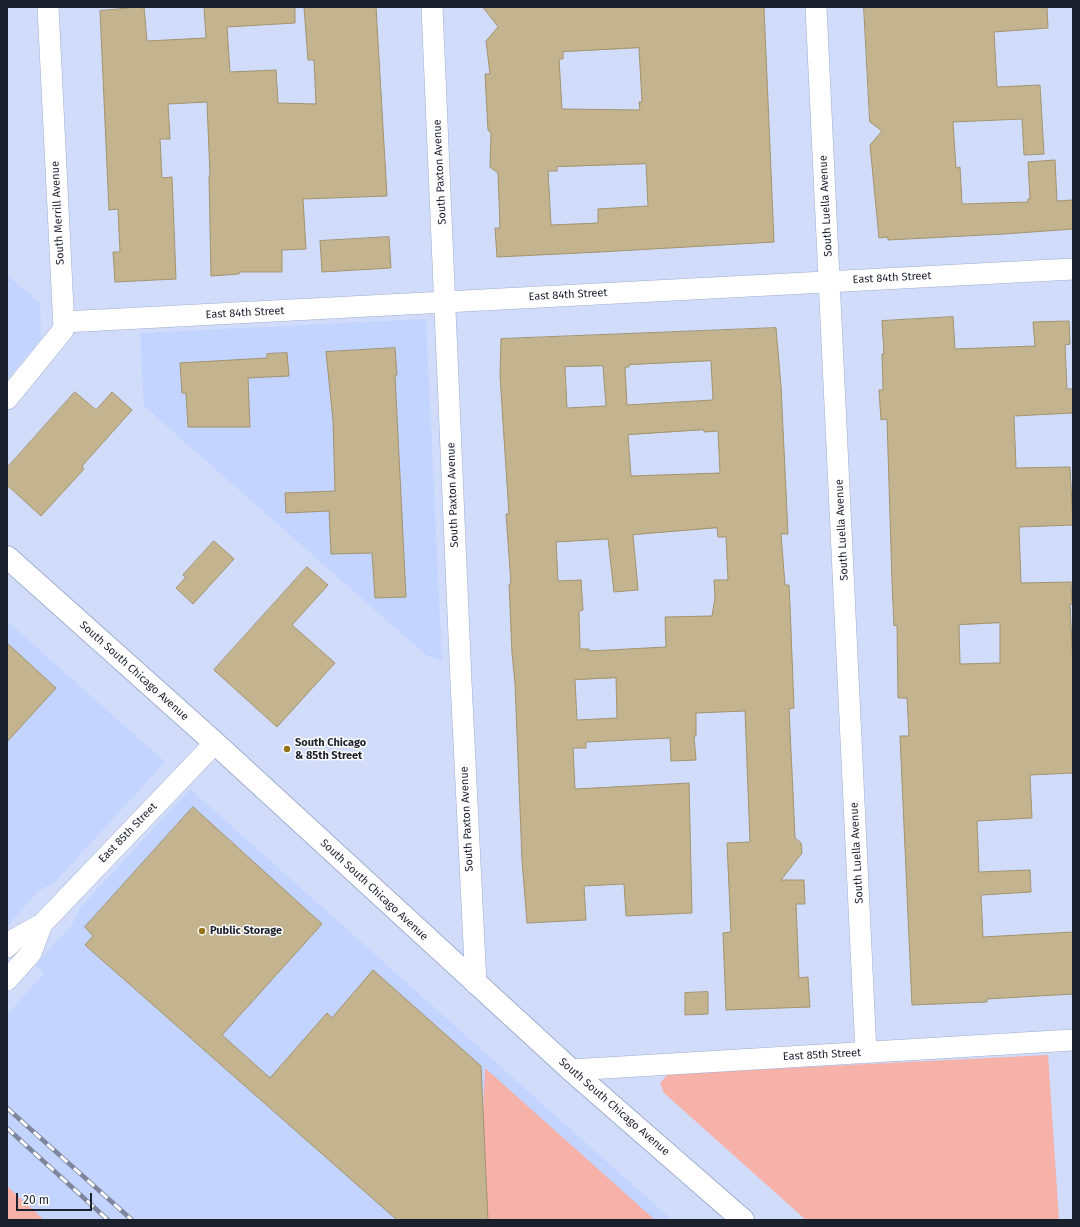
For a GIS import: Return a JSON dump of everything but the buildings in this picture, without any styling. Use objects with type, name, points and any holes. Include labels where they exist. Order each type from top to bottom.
[{"type":"main road","name":"South South Chicago Avenue","points":[[7,557],[215,743],[571,1070],[743,1220]]},
{"type":"street","name":"South Merrill Avenue","points":[[7,398],[64,329],[48,7]]},
{"type":"street","name":"South Paxton Avenue","points":[[432,7],[460,682],[476,984]]},
{"type":"street","name":"South Luella Avenue","points":[[816,7],[866,1053]]},
{"type":"street","name":"East 84th Street","points":[[64,322],[1073,269]]},
{"type":"street","name":"East 85th Street","points":[[7,947],[15,939],[42,924],[215,743]]},
{"type":"street","name":"East 85th Street","points":[[7,980],[31,953],[42,924]]},
{"type":"street","name":"East 85th Street","points":[[571,1070],[1073,1040]]},
{"type":"shaded area","points":[[7,275],[40,303],[41,339],[7,379]]},
{"type":"shaded area","points":[[426,319],[442,661],[427,656],[144,406],[140,333]]},
{"type":"shaded area","points":[[7,621],[165,762],[56,881],[37,892],[7,927]]},
{"type":"shaded area","points":[[190,789],[672,1220],[44,1220],[7,1186],[7,1015],[44,973],[35,965],[72,925],[80,908]]},
{"type":"shaded area","points":[[1048,1055],[1059,1220],[806,1220],[664,1093],[660,1083],[668,1074]]},
{"type":"shaded area","points":[[485,1068],[655,1220],[488,1220],[483,1114]]},
{"type":"shaded area","points":[[7,1186],[44,1220],[7,1220]]},
{"type":"railway","points":[[7,1108],[132,1220]]},
{"type":"railway","points":[[7,1128],[108,1220]]},
{"type":"place","name":"South Chicago & 85th Street","points":[[287,749]]},
{"type":"place","name":"Public Storage","points":[[202,931]]}]
